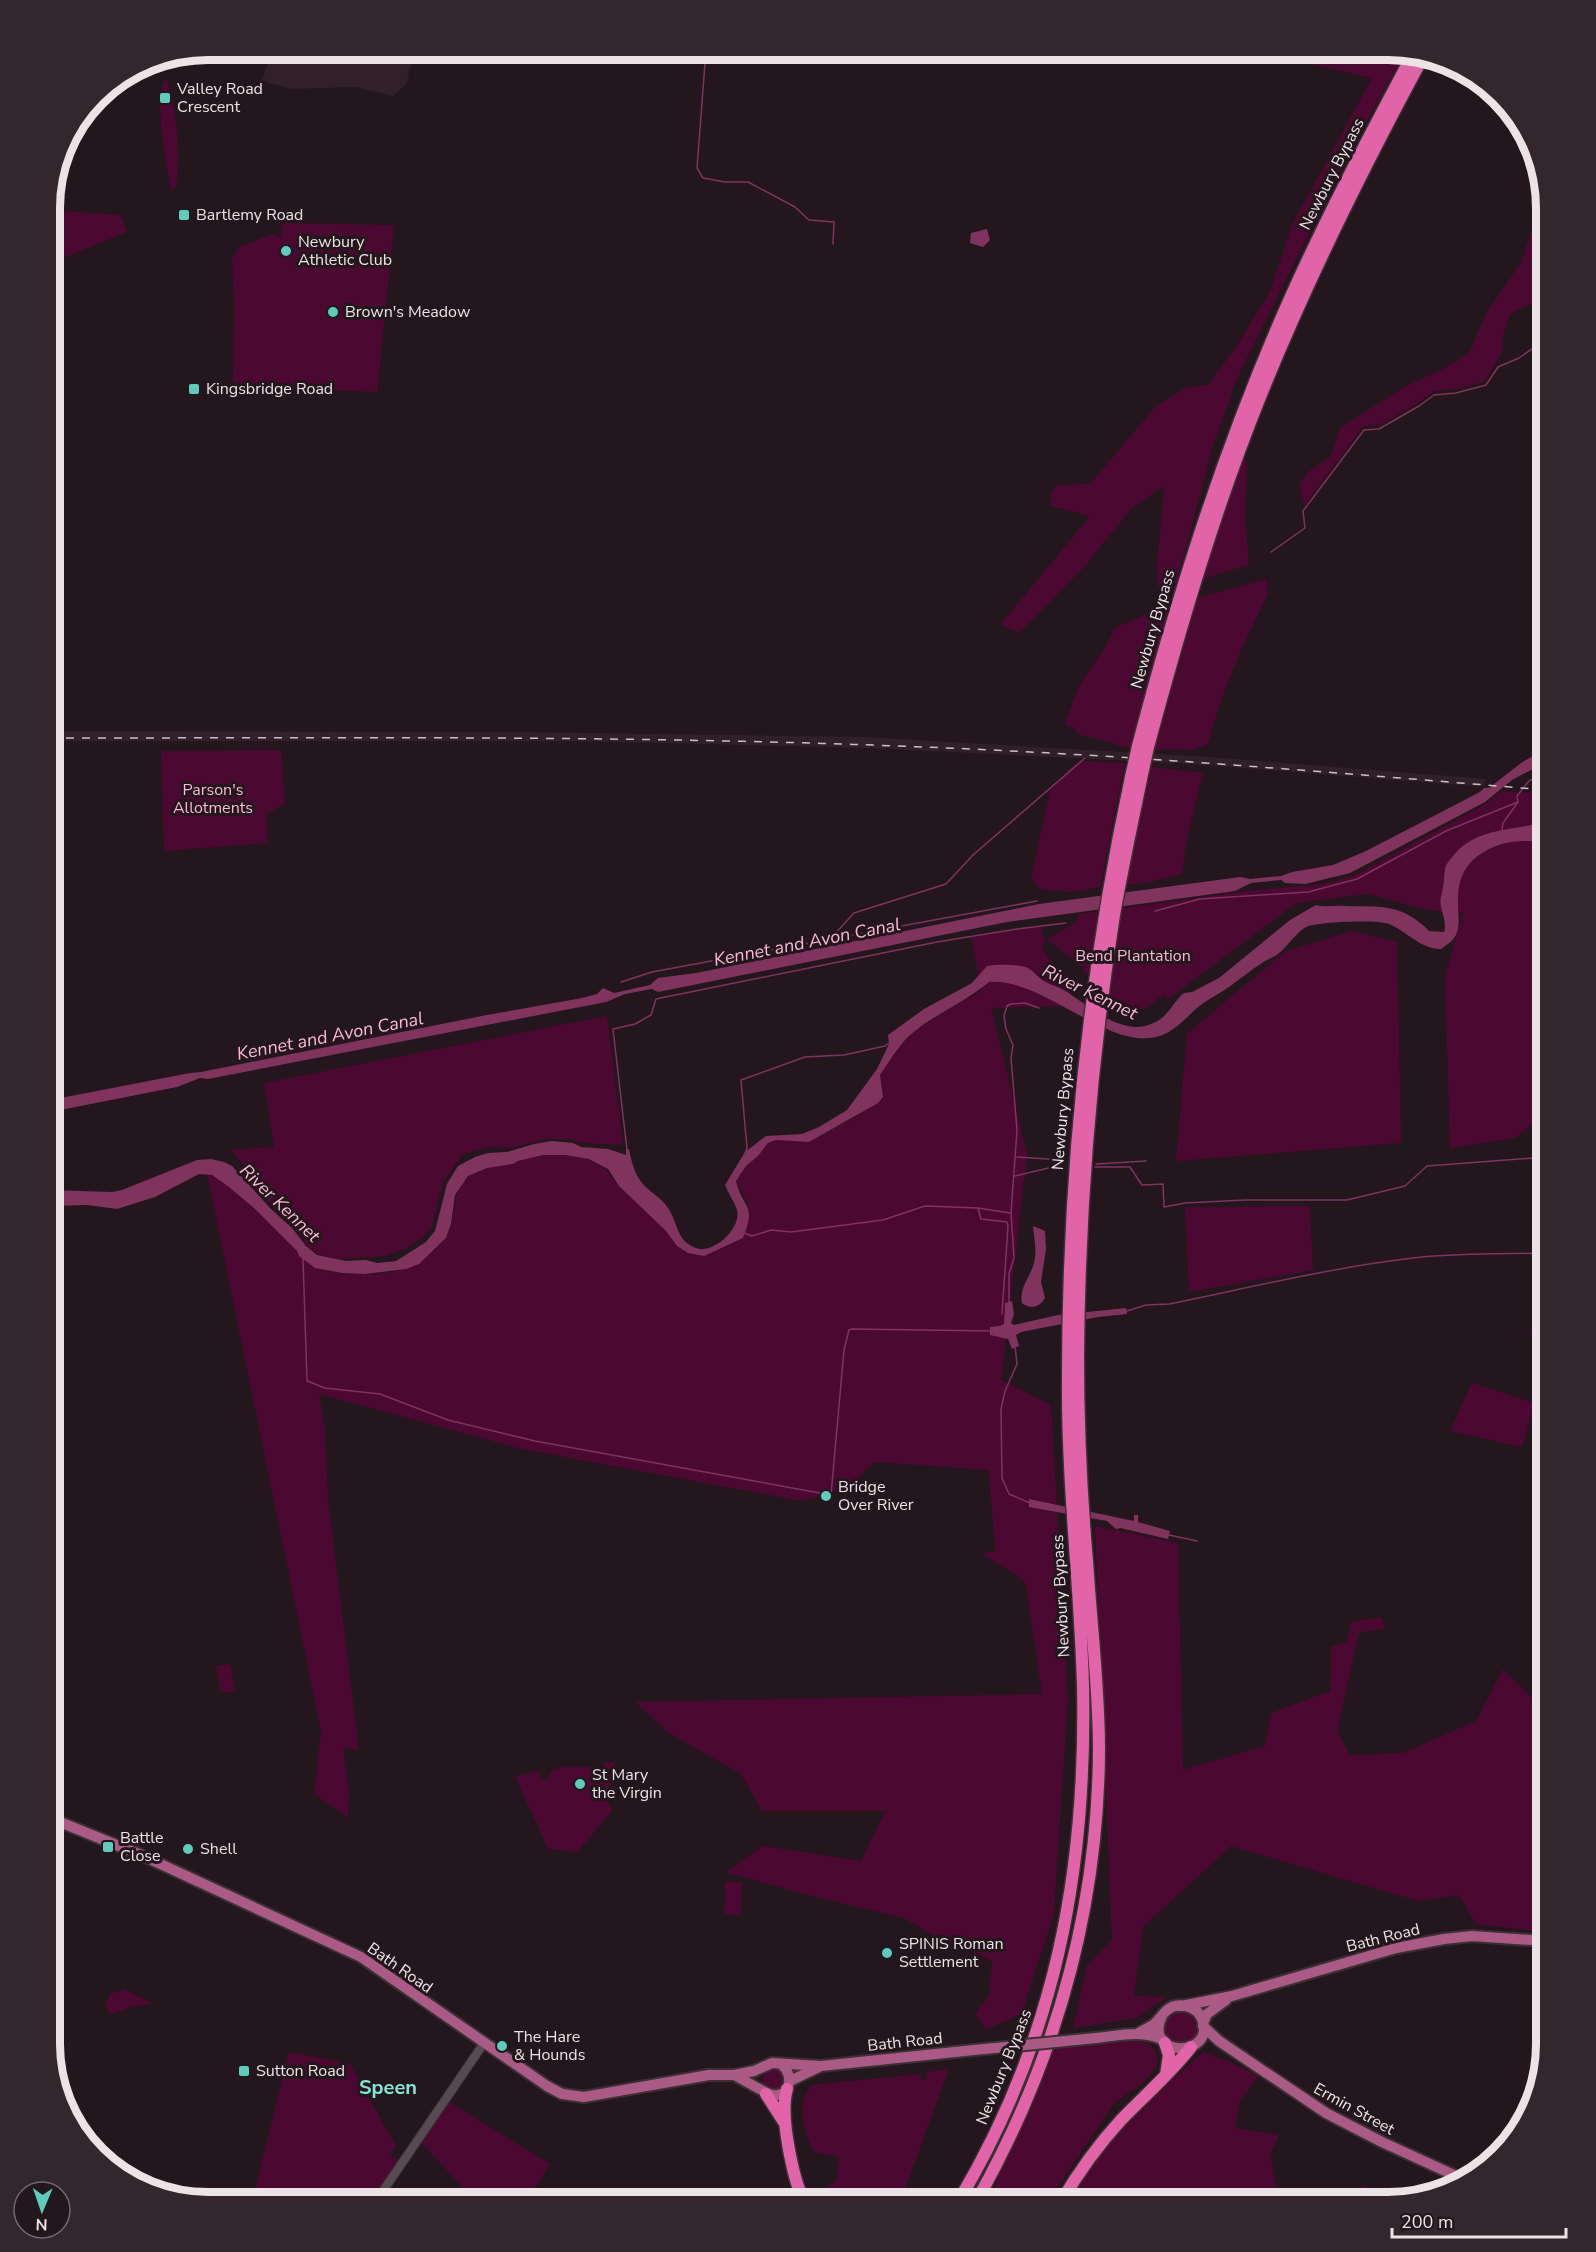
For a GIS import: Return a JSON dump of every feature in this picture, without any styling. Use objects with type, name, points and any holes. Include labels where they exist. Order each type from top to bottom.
[{"type":"highway","name":"Newbury Bypass","points":[[1143,747],[1187,604],[1191,576],[1227,454],[1279,324],[1338,196],[1409,62]]},
{"type":"highway","name":"Newbury Bypass","points":[[964,2192],[1009,2104],[1036,2035],[1056,1967],[1071,1897],[1080,1830],[1083,1740],[1073,1309],[1092,1037],[1109,914],[1136,778],[1175,610],[1191,576],[1284,339],[1359,177],[1420,64]]},
{"type":"highway","name":"Newbury Bypass","points":[[982,2192],[1025,2106],[1058,2017],[1077,1947],[1093,1850],[1098,1780],[1098,1716],[1079,1526]]},
{"type":"highway","points":[[1164,2042],[1169,2055],[1166,2075]]},
{"type":"highway","points":[[1063,2192],[1108,2135],[1192,2047]]},
{"type":"highway","points":[[788,2085],[784,2101],[785,2123],[795,2177],[800,2192]]},
{"type":"highway","points":[[765,2092],[785,2123]]},
{"type":"highway","points":[[985,2192],[996,2167]]},
{"type":"highway","points":[[1067,2192],[1072,2183]]},
{"type":"main road","name":"Bath Road","points":[[60,1822],[141,1856],[356,1955],[552,2089],[573,2096],[615,2092],[709,2075],[734,2075],[764,2067]]},
{"type":"main road","name":"Bath Road","points":[[1181,2006],[1232,1996],[1396,1948],[1444,1939],[1472,1936],[1536,1940]]},
{"type":"main road","name":"Bath Road","points":[[1203,2025],[1213,2009],[1232,1996]]},
{"type":"main road","points":[[1181,2006],[1195,2011],[1203,2025],[1200,2039],[1192,2047],[1178,2049],[1164,2042],[1159,2029],[1162,2016],[1170,2009],[1181,2006]]},
{"type":"main road","name":"Bath Road","points":[[1137,2034],[1162,2016]]},
{"type":"main road","name":"Ermin Street","points":[[1203,2025],[1207,2032],[1233,2051],[1319,2108],[1352,2127],[1455,2176]]},
{"type":"main road","name":"Bath Road","points":[[782,2065],[821,2066],[1137,2034],[1154,2036],[1164,2042]]},
{"type":"main road","name":"Ermin Street","points":[[1192,2047],[1206,2044],[1233,2051]]},
{"type":"main road","points":[[734,2075],[765,2092],[777,2095],[788,2085],[788,2072],[782,2065],[772,2063],[764,2067],[758,2079],[765,2092]]},
{"type":"main road","name":"Bath Road","points":[[788,2085],[821,2066]]},
{"type":"street","points":[[383,2192],[484,2043]]},
{"type":"shaded area","points":[[269,60],[412,60],[406,84],[393,96],[355,87],[292,89],[262,81]]},
{"type":"shaded area","points":[[987,229],[990,240],[983,247],[970,243],[971,233]]},
{"type":"shaded area","points":[[60,731],[516,732],[865,737],[1209,757],[1487,779],[1483,786],[1472,786],[1194,764],[868,748],[573,741],[60,741]]},
{"type":"shaded area","points":[[1536,754],[1536,767],[1512,780],[1485,802],[1350,873],[1305,884],[1285,883],[1281,880],[1251,883],[1235,891],[1007,922],[658,992],[652,989],[625,994],[606,1002],[208,1079],[200,1078],[177,1087],[60,1110],[60,1098],[582,998],[597,994],[603,988],[614,993],[650,985],[658,978],[696,973],[1039,904],[1240,877],[1250,879],[1281,876],[1333,865],[1366,851],[1484,788],[1489,788]]},
{"type":"shaded area","points":[[1536,824],[1536,841],[1502,844],[1486,850],[1466,868],[1458,894],[1456,935],[1441,949],[1427,946],[1383,922],[1324,923],[1308,926],[1278,954],[1202,1004],[1165,1034],[1150,1038],[1131,1037],[1092,1022],[1029,990],[1009,984],[989,982],[927,1022],[904,1041],[880,1075],[883,1097],[878,1103],[809,1142],[776,1140],[768,1143],[746,1166],[736,1181],[749,1212],[743,1238],[704,1256],[688,1253],[677,1246],[666,1231],[619,1186],[608,1169],[589,1159],[565,1155],[543,1155],[513,1164],[487,1168],[468,1176],[455,1195],[451,1224],[446,1238],[419,1264],[406,1269],[365,1274],[315,1268],[299,1256],[297,1251],[255,1209],[212,1175],[199,1174],[155,1197],[117,1209],[87,1205],[60,1206],[60,1190],[112,1192],[122,1190],[197,1160],[211,1159],[232,1166],[317,1255],[346,1261],[366,1260],[377,1263],[396,1261],[426,1242],[435,1231],[447,1184],[458,1166],[488,1153],[507,1152],[552,1141],[573,1143],[581,1147],[608,1149],[626,1155],[626,1149],[629,1149],[637,1175],[644,1185],[666,1205],[685,1241],[696,1248],[710,1248],[725,1238],[735,1225],[737,1210],[725,1185],[745,1152],[766,1136],[802,1134],[819,1127],[847,1110],[877,1069],[889,1044],[888,1035],[924,1009],[972,983],[987,966],[1008,965],[1028,968],[1042,980],[1064,990],[1111,1020],[1135,1027],[1147,1026],[1163,1017],[1184,993],[1192,992],[1219,978],[1290,920],[1316,905],[1390,908],[1409,915],[1429,931],[1444,932],[1445,923],[1440,901],[1445,868],[1453,856],[1473,839],[1496,831]]},
{"type":"shaded area","points":[[1033,1226],[1045,1231],[1046,1249],[1041,1282],[1045,1298],[1032,1307],[1022,1303],[1021,1297],[1035,1259]]},
{"type":"shaded area","points":[[1012,1301],[1014,1314],[1011,1323],[1014,1325],[1058,1315],[1126,1308],[1127,1314],[1098,1317],[1021,1332],[1016,1335],[1019,1346],[1012,1349],[1008,1339],[990,1335],[990,1327],[1004,1324],[1005,1303]]},
{"type":"shaded area","points":[[1029,1499],[1134,1521],[1134,1515],[1138,1515],[1138,1522],[1170,1531],[1168,1539],[1116,1529],[1107,1521],[1029,1507]]},
{"type":"green space","points":[[1311,60],[1400,60],[1339,173],[1237,378],[1213,446],[1175,588],[1158,589],[1157,568],[1164,486],[1132,508],[1082,569],[1019,633],[1001,624],[1090,516],[1051,506],[1050,495],[1057,485],[1090,484],[1157,405],[1186,388],[1208,385],[1234,350],[1270,292],[1292,225],[1372,78],[1310,64]]},
{"type":"green space","points":[[164,80],[167,81],[171,94],[177,134],[177,175],[176,188],[173,190],[162,134],[160,104]]},
{"type":"green space","points":[[60,211],[120,215],[127,232],[60,259]]},
{"type":"green space","points":[[1536,215],[1536,299],[1510,314],[1502,340],[1504,348],[1485,381],[1457,389],[1434,391],[1380,425],[1363,426],[1304,506],[1299,484],[1308,472],[1331,456],[1341,427],[1408,385],[1441,370],[1469,353],[1486,313],[1521,263]]},
{"type":"green space","name":"Brown's Meadow","points":[[282,223],[394,225],[377,392],[281,388],[281,390],[233,395],[232,256],[236,256],[235,251],[238,251],[239,247],[276,233],[277,237],[281,236]]},
{"type":"green space","points":[[1243,456],[1247,464],[1245,514],[1249,565],[1202,579]]},
{"type":"green space","points":[[1266,579],[1268,594],[1221,699],[1208,744],[1192,750],[1155,749],[1197,598]]},
{"type":"green space","points":[[1170,603],[1130,748],[1078,734],[1073,727],[1064,725],[1079,686],[1106,646],[1115,628]]},
{"type":"green space","name":"Parson's Allotments","points":[[281,750],[285,804],[266,814],[268,843],[164,851],[161,751]]},
{"type":"green space","points":[[1082,761],[1125,763],[1100,887],[1072,892],[1039,889],[1031,879],[1050,790],[1073,766]]},
{"type":"green space","points":[[1151,767],[1203,773],[1187,839],[1182,874],[1126,885]]},
{"type":"green space","name":"Bend Plantation","points":[[1502,791],[1536,793],[1536,1120],[1516,1138],[1450,1148],[1445,976],[1463,913],[1428,910],[1368,894],[1296,903],[1168,999],[1163,995],[1145,1009],[1114,1011],[1081,966],[1047,939],[1076,922],[1079,914],[1334,882],[1357,874],[1487,803]]},
{"type":"green space","points":[[1041,927],[1045,944],[1040,946],[1062,976],[1076,984],[1062,1006],[991,1008],[1027,1154],[1001,1380],[1051,1405],[1068,1698],[1054,1913],[1022,2013],[986,2030],[975,2013],[989,1996],[992,1960],[941,1940],[904,1918],[726,1872],[763,1846],[861,1861],[885,1811],[762,1811],[741,1774],[669,1733],[635,1702],[1042,1694],[1026,1585],[1018,1576],[983,1555],[995,1550],[989,1470],[874,1462],[848,1487],[802,1501],[522,1449],[319,1394],[325,1430],[328,1500],[359,1751],[343,1747],[349,1792],[348,1817],[314,1794],[321,1731],[207,1174],[244,1199],[310,1265],[318,1269],[340,1273],[387,1273],[417,1262],[438,1247],[447,1236],[458,1191],[468,1177],[483,1169],[545,1156],[579,1157],[602,1166],[620,1187],[688,1253],[724,1247],[743,1238],[748,1204],[736,1181],[768,1142],[776,1140],[809,1142],[857,1116],[883,1097],[880,1075],[899,1047],[914,1032],[955,1004],[977,994],[981,989],[971,938]]},
{"type":"green space","points":[[1351,931],[1397,942],[1401,1143],[1176,1161],[1187,1034],[1284,952]]},
{"type":"green space","points":[[607,1016],[623,1145],[583,1143],[570,1139],[544,1139],[512,1148],[488,1147],[463,1154],[443,1182],[432,1226],[423,1237],[406,1249],[385,1256],[335,1259],[318,1254],[307,1246],[293,1226],[265,1199],[264,1187],[230,1150],[274,1147],[264,1083]]},
{"type":"green space","points":[[1310,1206],[1313,1270],[1189,1292],[1185,1207]]},
{"type":"green space","points":[[1536,1315],[1536,1331],[1530,1331]]},
{"type":"green space","points":[[1472,1383],[1534,1403],[1522,1447],[1450,1431]]},
{"type":"green space","points":[[1095,1526],[1178,1543],[1183,1770],[1265,1746],[1271,1713],[1330,1691],[1331,1647],[1347,1642],[1351,1622],[1382,1617],[1385,1629],[1360,1632],[1358,1636],[1337,1731],[1350,1755],[1403,1753],[1476,1721],[1503,1669],[1536,1703],[1536,1931],[1476,1924],[1459,1895],[1418,1901],[1231,1846],[1143,1927],[1134,1996],[1167,1997],[1136,2018],[1073,2028],[1087,1966],[1112,1940]]},
{"type":"green space","points":[[230,1664],[235,1691],[221,1693],[216,1666]]},
{"type":"green space","points":[[603,1762],[614,1762],[617,1778],[604,1791],[612,1811],[577,1852],[548,1849],[515,1776],[539,1771],[541,1780],[547,1780],[552,1770],[562,1767],[603,1767]]},
{"type":"green space","points":[[725,1882],[742,1882],[741,1915],[724,1914]]},
{"type":"green space","points":[[123,1988],[152,2004],[131,2007],[110,2015],[105,2005],[111,1993],[122,1991]]},
{"type":"green space","points":[[1182,2011],[1194,2016],[1199,2028],[1194,2040],[1182,2045],[1170,2040],[1165,2028],[1170,2016]]},
{"type":"green space","points":[[1134,2040],[1149,2044],[1154,2049],[1157,2057],[1156,2067],[1144,2082],[1114,2103],[1054,2192],[992,2192],[1054,2047]]},
{"type":"green space","points":[[289,2052],[350,2064],[396,2146],[390,2155],[401,2161],[381,2192],[254,2192]]},
{"type":"green space","points":[[1203,2052],[1259,2076],[1240,2100],[1235,2128],[1279,2135],[1270,2156],[1278,2192],[1073,2192],[1095,2160],[1147,2104]]},
{"type":"green space","points":[[774,2068],[782,2071],[785,2079],[782,2087],[774,2090],[766,2087],[763,2079],[766,2071]]},
{"type":"green space","points":[[949,2069],[904,2192],[823,2192],[837,2180],[839,2157],[813,2152],[803,2118],[804,2101],[811,2085],[920,2074],[921,2080],[926,2080],[926,2072]]},
{"type":"green space","points":[[449,2102],[550,2164],[532,2192],[467,2192],[422,2143]]},
{"type":"green space","points":[[1363,2185],[1374,2192],[1358,2192]]},
{"type":"waterway","points":[[705,60],[697,168],[703,178],[725,182],[748,182],[795,207],[809,220],[834,222],[833,244]]},
{"type":"waterway","points":[[1271,552],[1305,528],[1303,511],[1364,430],[1379,429],[1434,395],[1456,393],[1486,385],[1498,367],[1519,358],[1536,346]]},
{"type":"waterway","name":"Kennet and Avon Canal","points":[[831,938],[854,913],[946,884],[973,855],[1085,758]]},
{"type":"waterway","points":[[1502,830],[1503,823],[1518,802],[1517,796],[1529,781],[1536,778]]},
{"type":"waterway","points":[[1155,911],[1200,899],[1308,892],[1357,879],[1446,831],[1518,802]]},
{"type":"waterway","name":"Kennet and Avon Canal","points":[[621,982],[652,972],[1037,901]]},
{"type":"waterway","points":[[627,1150],[613,1029],[635,1024],[651,1015],[656,999],[937,942],[1066,923]]},
{"type":"waterway","points":[[1009,1303],[1009,1274],[1014,1258],[1011,1213],[1017,1130],[1011,1058],[1013,1045],[1006,1029],[1004,1016],[1007,1006],[1011,1004],[1025,1003],[1039,1008]]},
{"type":"waterway","points":[[745,1154],[747,1148],[741,1080],[805,1057],[844,1055],[885,1046],[889,1043]]},
{"type":"waterway","points":[[1017,1157],[1063,1160]]},
{"type":"waterway","points":[[1095,1167],[1130,1167],[1142,1185],[1163,1184],[1164,1207],[1185,1203],[1245,1200],[1347,1200],[1405,1186],[1427,1166],[1536,1158]]},
{"type":"waterway","points":[[1096,1164],[1146,1161]]},
{"type":"waterway","points":[[1015,1176],[1061,1165]]},
{"type":"waterway","points":[[744,1233],[752,1236],[771,1230],[791,1232],[883,1220],[925,1206],[978,1208],[1010,1213]]},
{"type":"waterway","points":[[978,1208],[981,1219],[1007,1222],[1008,1226],[1002,1314]]},
{"type":"waterway","points":[[1127,1311],[1146,1305],[1169,1304],[1390,1261],[1453,1255],[1536,1253]]},
{"type":"waterway","points":[[303,1258],[307,1381],[325,1388],[380,1394],[448,1420],[535,1441],[831,1495],[844,1350],[849,1330],[992,1331]]},
{"type":"waterway","points":[[1015,1346],[1017,1364],[1005,1391],[1001,1409],[1002,1478],[1009,1494],[1030,1503]]},
{"type":"waterway","points":[[1169,1535],[1197,1541]]},
{"type":"railway","points":[[60,738],[487,738],[814,743],[1001,750],[1313,771],[1536,789]]},
{"type":"place","name":"Valley Road Crescent","points":[[165,98]]},
{"type":"place","name":"Bartlemy Road","points":[[184,215]]},
{"type":"place","name":"Newbury Athletic Club","points":[[286,251]]},
{"type":"place","name":"Brown's Meadow","points":[[333,312]]},
{"type":"place","name":"Kingsbridge Road","points":[[194,389]]},
{"type":"place","name":"Bridge Over River","points":[[826,1496]]},
{"type":"place","name":"St Mary the Virgin","points":[[580,1784]]},
{"type":"place","name":"Battle Close","points":[[108,1847]]},
{"type":"place","name":"Shell","points":[[188,1849]]},
{"type":"place","name":"SPINIS Roman Settlement","points":[[887,1953]]},
{"type":"place","name":"The Hare & Hounds","points":[[502,2046]]},
{"type":"place","name":"Sutton Road","points":[[244,2071]]},
{"type":"district","name":"Speen","points":[[388,2087]]},
{"type":"water label","name":"River Kennet","points":[[1090,992]]},
{"type":"water label","name":"River Kennet","points":[[280,1203]]}]
